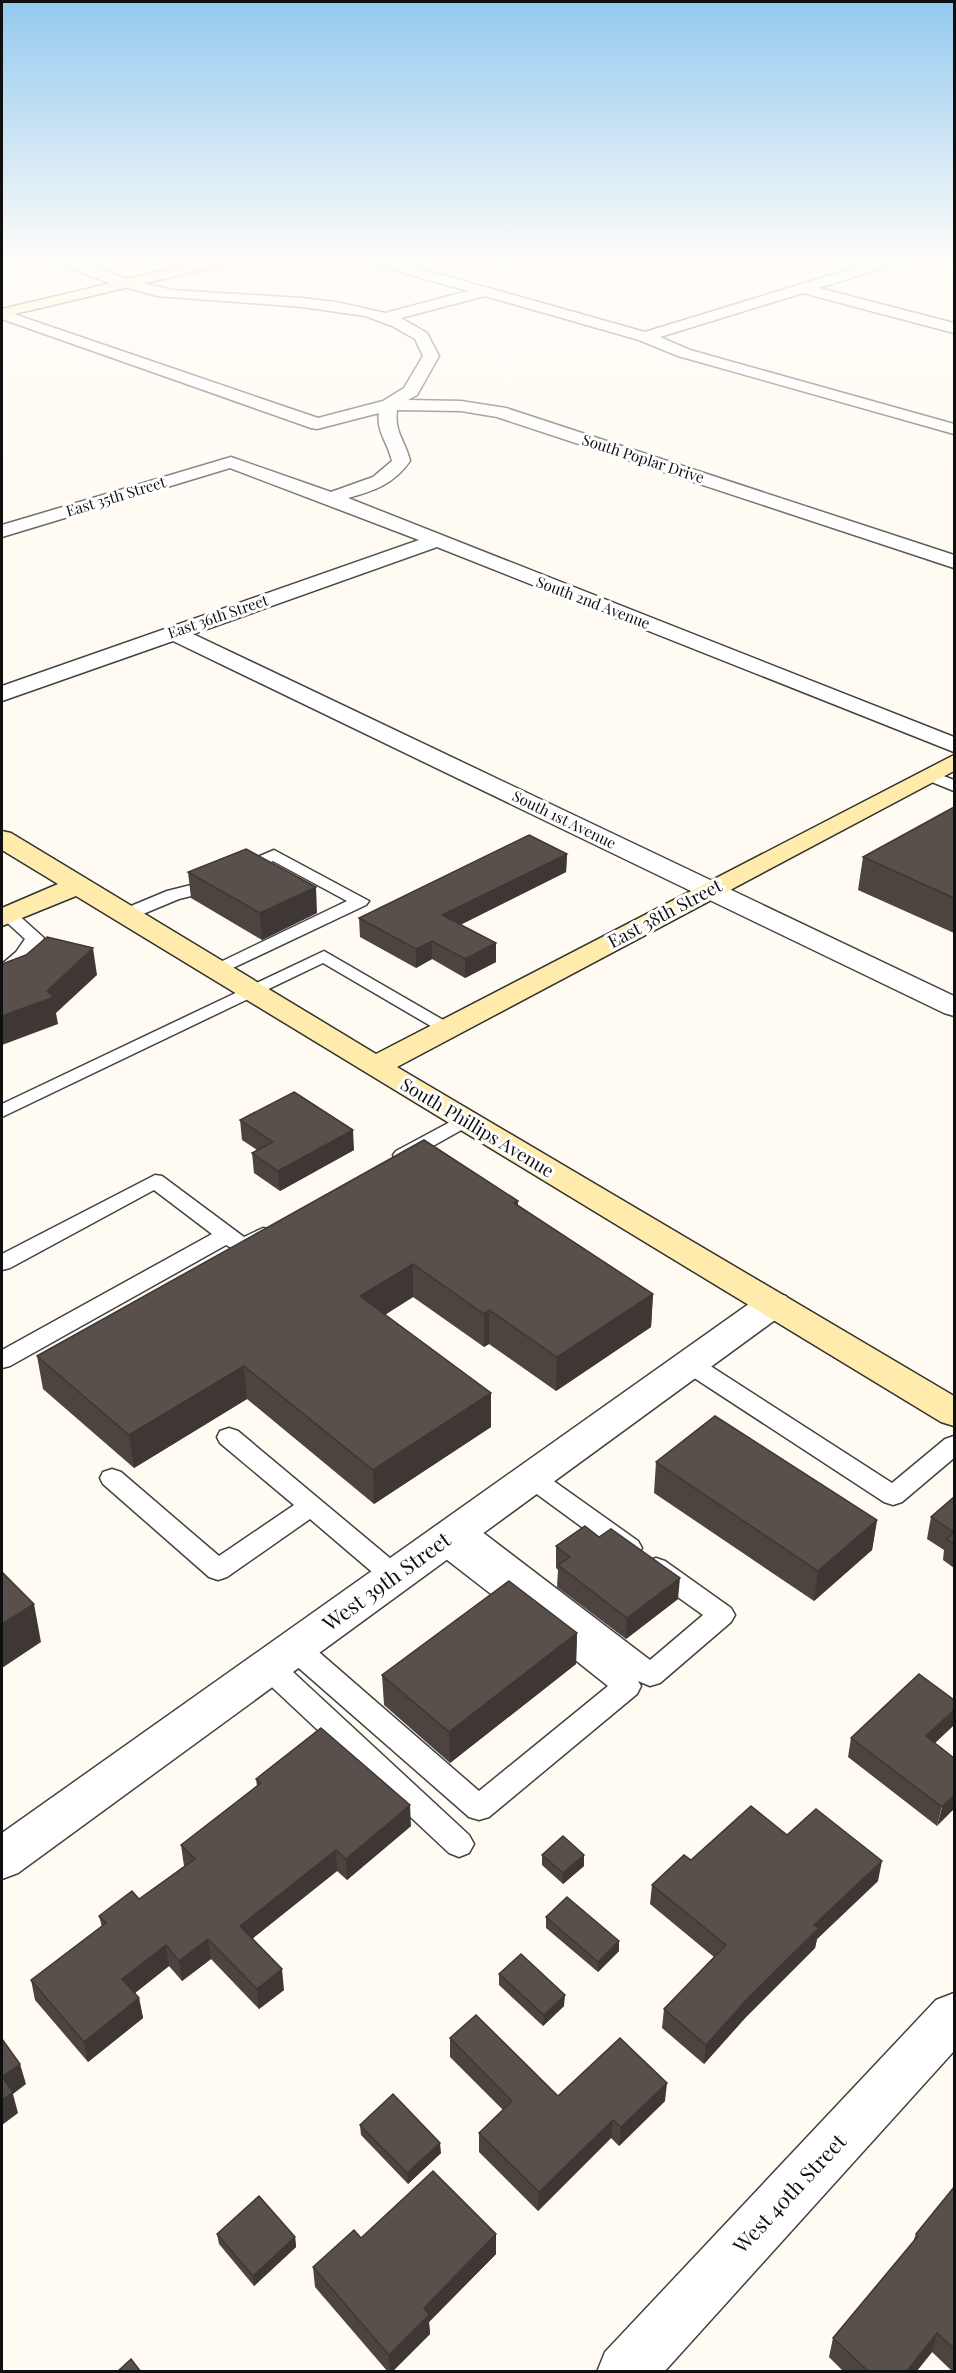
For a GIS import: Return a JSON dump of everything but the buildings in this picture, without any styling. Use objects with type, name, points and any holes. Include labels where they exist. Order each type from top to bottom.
[{"type":"street","points":[[169,372],[317,424],[389,405],[411,391],[422,372]]},
{"type":"street","points":[[751,372],[954,429]]},
{"type":"street","points":[[330,498],[379,481],[397,469],[401,461],[398,448],[386,426],[389,405]]},
{"type":"street","name":"South Poplar Drive","points":[[389,405],[461,406],[500,412],[954,562]]},
{"type":"street","name":"South 2nd Avenue","points":[[231,462],[330,498],[954,745]]},
{"type":"street","name":"East 35th Street","points":[[2,531],[231,462]]},
{"type":"street","points":[[2,515],[23,525]]},
{"type":"street","name":"East 36th Street","points":[[2,694],[435,541]]},
{"type":"street","name":"South 1st Avenue","points":[[173,633],[954,1006]]},
{"type":"street","name":"East 38th Street","points":[[375,1067],[954,762]]},
{"type":"street","name":"South Phillips Avenue","points":[[2,838],[216,971],[954,1413]]},
{"type":"street","points":[[5,916],[76,886]]},
{"type":"street","name":"West 39th Street","points":[[2,1859],[773,1304]]},
{"type":"street","name":"West 40th Street","points":[[625,2372],[954,2016]]},
{"type":"lane","points":[[928,775],[954,786]]},
{"type":"lane","points":[[125,915],[172,895],[196,889],[274,855],[360,901],[216,971]]},
{"type":"lane","points":[[2,973],[23,956],[35,938],[5,916]]},
{"type":"lane","points":[[2,1111],[324,956],[448,1028]]},
{"type":"lane","points":[[384,1166],[465,1120]]},
{"type":"lane","points":[[2,1263],[155,1181],[243,1246],[284,1224]]},
{"type":"lane","points":[[2,1360],[227,1234]]},
{"type":"lane","points":[[690,1364],[893,1496],[954,1445]]},
{"type":"lane","points":[[229,1437],[394,1576]]},
{"type":"lane","points":[[112,1478],[218,1570],[311,1506]]},
{"type":"lane","points":[[451,1535],[650,1675],[722,1615],[532,1478]]},
{"type":"lane","points":[[282,1657],[479,1808],[627,1686],[451,1535]]},
{"type":"lane","points":[[282,1657],[459,1844]]}]
